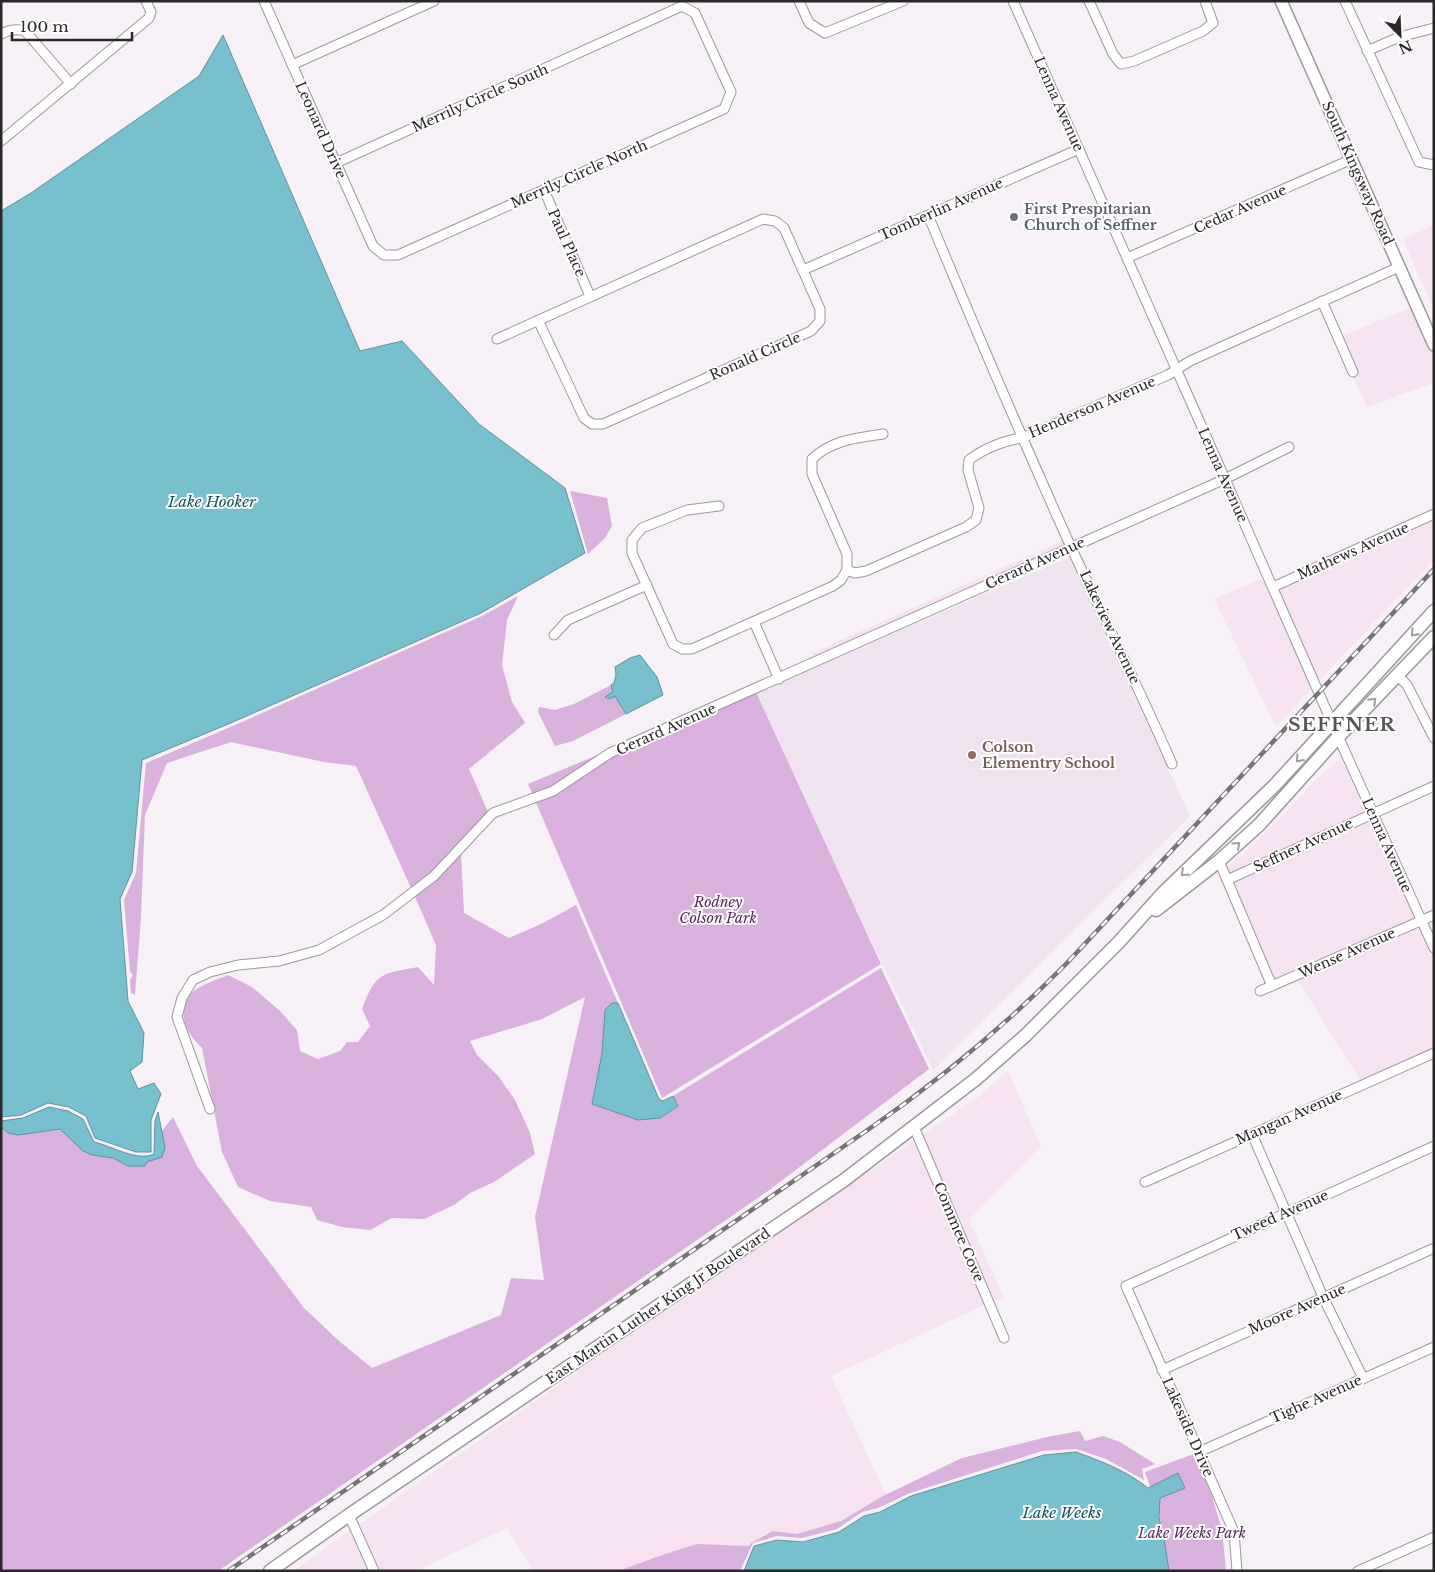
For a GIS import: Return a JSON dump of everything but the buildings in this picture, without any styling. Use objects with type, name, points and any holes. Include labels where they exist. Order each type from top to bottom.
[{"type":"main road","points":[[1118,942],[1163,893],[1276,785],[1434,611]]},
{"type":"main road","points":[[1118,942],[1219,861],[1259,825],[1339,736],[1434,637]]},
{"type":"main road","name":"East Martin Luther King Jr Boulevard","points":[[270,1571],[349,1515],[843,1181],[976,1079],[1034,1027],[1118,942]]},
{"type":"street","points":[[1,141],[150,18],[151,12],[146,1]]},
{"type":"street","name":"Leonard Drive","points":[[264,1],[374,246],[384,255]]},
{"type":"street","points":[[292,65],[434,1]]},
{"type":"street","points":[[799,1],[809,23],[825,34],[903,1]]},
{"type":"street","name":"Lenna Avenue","points":[[1013,1],[1226,479],[1372,813],[1434,948]]},
{"type":"street","points":[[1090,1],[1113,54],[1121,64],[1134,61],[1203,31],[1213,23],[1205,1]]},
{"type":"street","name":"South Kingsway Road","points":[[1281,1],[1434,345]]},
{"type":"street","points":[[1345,1],[1419,162],[1434,165]]},
{"type":"street","name":"Merrily Circle South","points":[[336,163],[682,6],[695,13],[717,59]]},
{"type":"street","points":[[1367,51],[1399,37],[1434,28]]},
{"type":"street","points":[[1,34],[10,30],[20,29],[25,31],[71,84]]},
{"type":"street","name":"Merrily Circle North","points":[[384,255],[398,255],[724,109],[731,92],[717,59]]},
{"type":"street","name":"Tomberlin Avenue","points":[[803,270],[1079,149]]},
{"type":"street","name":"Cedar Avenue","points":[[1127,258],[1352,159]]},
{"type":"street","name":"Paul Place","points":[[544,190],[590,296]]},
{"type":"street","name":"Lakeview Avenue","points":[[928,215],[1022,438],[1172,764]]},
{"type":"street","name":"Ronald Circle","points":[[496,338],[762,218],[775,221],[784,228],[820,309],[820,321],[811,331],[603,424],[592,424],[584,418],[538,320]]},
{"type":"street","name":"Henderson Avenue","points":[[847,570],[855,573],[866,571],[966,527],[976,520],[979,508],[968,470],[969,460],[976,454],[1013,439],[1022,438],[1177,370],[1190,361],[1399,267]]},
{"type":"street","points":[[1322,301],[1353,372]]},
{"type":"street","points":[[718,506],[687,510],[642,528],[632,540],[632,553],[673,644],[682,649],[692,649],[832,586],[841,580],[847,570],[847,554],[812,474],[812,459],[821,450],[847,440],[883,434]]},
{"type":"street","name":"Gerard Avenue","points":[[210,1109],[178,1017],[182,998],[193,980],[210,972],[238,965],[279,960],[319,950],[383,915],[434,876],[493,814],[553,791],[610,753],[1226,479],[1289,447]]},
{"type":"street","name":"Mathews Avenue","points":[[1273,587],[1434,514]]},
{"type":"street","points":[[554,635],[568,620],[646,585]]},
{"type":"street","points":[[754,622],[779,679]]},
{"type":"street","points":[[1398,676],[1407,685],[1434,738]]},
{"type":"street","name":"Seffner Avenue","points":[[1227,880],[1434,786]]},
{"type":"street","points":[[1219,861],[1272,986]]},
{"type":"street","name":"Wense Avenue","points":[[1260,991],[1434,915]]},
{"type":"street","name":"Mangan Avenue","points":[[1145,1182],[1434,1053]]},
{"type":"street","name":"Commee Cove","points":[[914,1127],[1004,1338]]},
{"type":"street","points":[[1252,1134],[1285,1213],[1362,1378]]},
{"type":"street","name":"Tweed Avenue","points":[[1126,1286],[1434,1146]]},
{"type":"street","name":"Moore Avenue","points":[[1162,1370],[1432,1249]]},
{"type":"street","name":"Lakeside Drive","points":[[1126,1286],[1234,1532],[1237,1571]]},
{"type":"street","name":"Tighe Avenue","points":[[1199,1452],[1434,1347]]},
{"type":"street","points":[[349,1515],[374,1571]]},
{"type":"street","points":[[1358,1571],[1434,1537]]},
{"type":"shaded area","points":[[1434,225],[1434,310],[1403,239]]},
{"type":"shaded area","points":[[1412,307],[1434,355],[1434,383],[1367,407],[1353,377],[1359,374],[1342,336]]},
{"type":"shaded area","points":[[1434,519],[1434,559],[1318,682],[1278,590]]},
{"type":"shaded area","points":[[1064,540],[1066,544],[814,658],[812,653]]},
{"type":"shaded area","name":"Colson Elementry School","points":[[1070,557],[1190,816],[933,1070],[754,694]]},
{"type":"shaded area","points":[[1264,578],[1312,688],[1276,727],[1214,599]]},
{"type":"shaded area","points":[[1343,755],[1367,811],[1229,874],[1226,867],[1245,854],[1313,783]]},
{"type":"shaded area","points":[[1371,819],[1416,918],[1274,980],[1232,882]]},
{"type":"shaded area","points":[[1420,926],[1434,958],[1434,1048],[1360,1080],[1298,981],[1288,984]]},
{"type":"shaded area","points":[[1008,1071],[1041,1146],[969,1220],[1004,1297],[993,1301],[922,1135],[981,1095]]},
{"type":"shaded area","points":[[915,1140],[985,1305],[831,1376],[886,1495],[841,1521],[797,1534],[773,1531],[749,1546],[697,1544],[618,1571],[533,1571],[507,1528],[416,1571],[378,1571],[358,1525],[677,1302]]},
{"type":"shaded area","points":[[351,1530],[369,1571],[293,1571]]},
{"type":"green space","points":[[570,491],[607,498],[612,526],[605,538],[588,554]]},
{"type":"green space","points":[[518,596],[507,620],[502,665],[512,702],[525,723],[469,769],[488,812],[431,872],[411,888],[356,766],[324,762],[231,742],[167,763],[145,815],[141,916],[135,995],[131,993],[130,980],[133,975],[130,972],[124,900],[136,873],[146,763],[482,616]]},
{"type":"green space","points":[[611,685],[613,692],[606,697],[615,695],[626,714],[573,741],[555,746],[538,712],[539,707],[555,710],[574,704]]},
{"type":"green space","name":"Rodney Colson Park","points":[[753,686],[881,964],[662,1098],[528,784],[650,733]]},
{"type":"green space","points":[[461,854],[464,913],[509,938],[541,924],[576,905],[618,1003],[612,1003],[605,1010],[602,1054],[592,1104],[638,1120],[660,1118],[678,1106],[673,1096],[881,968],[929,1069],[768,1191],[218,1571],[1,1571],[1,1127],[8,1133],[18,1134],[60,1129],[92,1155],[147,1162],[165,1147],[162,1131],[173,1117],[197,1166],[304,1308],[339,1341],[372,1368],[501,1315],[511,1278],[544,1280],[535,1217],[585,997],[542,1019],[470,1041],[477,1055],[499,1077],[515,1100],[530,1133],[535,1154],[494,1182],[470,1193],[454,1205],[424,1219],[392,1218],[370,1230],[342,1227],[317,1220],[311,1207],[270,1201],[238,1187],[222,1152],[202,1048],[185,1025],[183,1014],[190,994],[203,985],[228,975],[252,987],[279,1010],[297,1030],[300,1051],[318,1059],[340,1051],[347,1042],[358,1042],[370,1026],[362,1009],[371,988],[381,977],[396,971],[418,967],[434,985],[436,945],[415,897],[437,880]]},
{"type":"green space","points":[[1080,1431],[1085,1441],[1103,1436],[1120,1442],[1155,1464],[1142,1469],[1144,1480],[1106,1459],[1076,1449],[1042,1451],[910,1493],[878,1508],[862,1512],[837,1529],[802,1538],[777,1536],[753,1543],[740,1571],[618,1571],[697,1544],[749,1546],[751,1543],[773,1531],[797,1534],[841,1521],[883,1496],[962,1458],[1047,1437]]},
{"type":"green space","name":"Lake Weeks Park","points":[[1199,1452],[1222,1530],[1226,1571],[1169,1571],[1159,1512],[1145,1472]]},
{"type":"water","name":"Lake Hooker","points":[[223,35],[360,351],[402,341],[479,424],[565,488],[585,553],[481,613],[142,760],[132,872],[120,899],[128,1001],[144,1033],[142,1062],[130,1071],[138,1089],[154,1083],[161,1094],[151,1120],[151,1152],[136,1152],[95,1138],[86,1116],[69,1107],[48,1103],[21,1115],[1,1117],[1,211],[31,193],[199,76]]},
{"type":"water","points":[[640,655],[657,677],[663,695],[626,714],[615,696],[609,699],[605,697],[613,692],[611,685],[614,683],[616,675],[615,667],[630,658]]},
{"type":"water","points":[[612,1003],[618,1003],[659,1099],[663,1101],[673,1096],[678,1106],[660,1118],[638,1120],[592,1104],[602,1054],[605,1010]]},
{"type":"water","points":[[49,1107],[68,1111],[83,1119],[94,1142],[140,1156],[154,1154],[155,1121],[158,1112],[165,1147],[162,1157],[147,1162],[145,1166],[128,1166],[113,1158],[92,1155],[83,1151],[60,1129],[18,1135],[8,1133],[1,1127],[1,1121],[23,1118]]},
{"type":"water","name":"Lake Weeks","points":[[1076,1452],[1123,1472],[1148,1488],[1178,1473],[1185,1488],[1160,1498],[1159,1518],[1169,1571],[744,1571],[754,1546],[777,1540],[803,1542],[839,1532],[864,1516],[880,1512],[911,1496],[1044,1455]]},
{"type":"railway","points":[[228,1571],[869,1129],[922,1091],[972,1051],[1067,963],[1434,569]]},
{"type":"place","name":"First Prespitarian Church of Seffner","points":[[1014,217]]},
{"type":"place","name":"Colson Elementry School","points":[[972,755]]},
{"type":"district","name":"SEFFNER","points":[[1342,724]]}]
